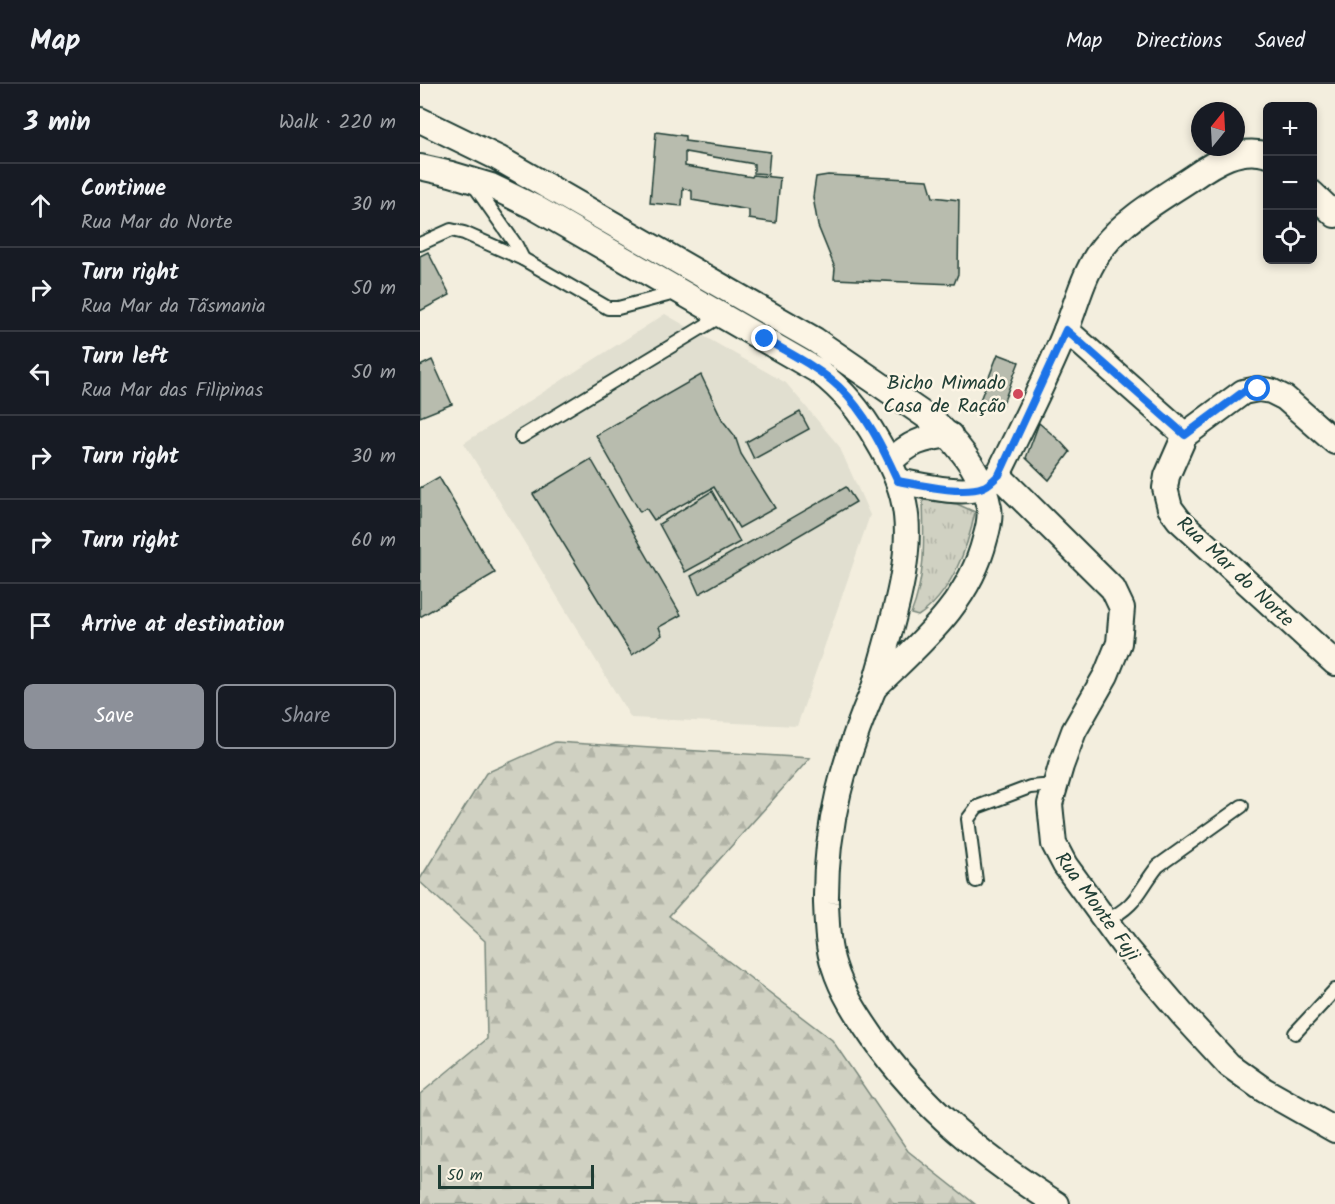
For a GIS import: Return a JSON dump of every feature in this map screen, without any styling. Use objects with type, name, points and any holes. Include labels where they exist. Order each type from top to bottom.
[{"type":"street","points":[[420,120],[498,158],[815,340],[915,407],[950,435],[966,456],[991,481]]},
{"type":"street","points":[[420,130],[460,140]]},
{"type":"street","points":[[873,688],[952,609],[971,581],[989,526],[991,481],[1066,330],[1088,273],[1101,249],[1112,236],[1140,213],[1212,165],[1248,151],[1263,154]]},
{"type":"street","points":[[420,167],[490,186],[534,207],[809,365],[839,387],[858,409],[894,472],[905,504],[907,526],[905,557],[897,599],[873,688],[846,758],[829,842],[826,883],[827,932],[834,966],[850,1003],[884,1054],[912,1087],[954,1129],[1010,1174],[1056,1204]]},
{"type":"street","points":[[1317,198],[1335,215]]},
{"type":"street","points":[[1066,330],[1185,435]]},
{"type":"street","name":"Rua Mar do Norte","points":[[1335,442],[1285,398],[1271,391],[1258,389],[1243,392],[1185,435],[1167,476],[1165,488],[1170,508],[1179,520],[1335,663]]},
{"type":"street","points":[[894,472],[902,450],[924,438],[950,435]]},
{"type":"street","points":[[894,472],[950,489],[991,481]]},
{"type":"street","name":"Rua Monte Fuji","points":[[991,481],[1113,589],[1122,608],[1121,632],[1114,656],[1074,731],[1050,804],[1054,844],[1065,865],[1124,946],[1229,1065],[1264,1090],[1335,1130]]},
{"type":"lane","points":[[471,180],[516,245],[523,259]]},
{"type":"lane","points":[[420,244],[451,230],[464,232],[523,259],[608,308],[618,308],[681,291]]},
{"type":"lane","points":[[521,437],[721,316]]},
{"type":"lane","points":[[976,880],[968,819],[971,813],[977,807],[1030,787],[1055,785]]},
{"type":"lane","points":[[1105,921],[1122,913],[1141,894],[1158,866],[1242,806]]},
{"type":"lane","points":[[1295,1033],[1335,990]]},
{"type":"shaded area","points":[[665,314],[786,383],[839,446],[870,515],[797,726],[631,718],[464,443]]},
{"type":"green space","points":[[923,500],[957,504],[975,512],[968,541],[956,570],[939,596],[918,616],[911,614],[922,572]]},
{"type":"green space","points":[[555,742],[810,758],[669,916],[832,1040],[908,1151],[975,1204],[420,1204],[420,1094],[487,1039],[485,941],[420,882],[420,879],[486,773]]},
{"type":"building","points":[[656,132],[685,136],[685,141],[770,152],[768,174],[754,173],[754,164],[685,152],[685,166],[752,177],[753,175],[780,178],[776,223],[749,219],[749,210],[692,200],[692,191],[683,188],[682,206],[650,203]]},
{"type":"building","points":[[828,175],[928,180],[933,197],[959,200],[958,274],[954,284],[834,279],[835,268],[818,226],[813,197],[816,177]]},
{"type":"building","points":[[428,252],[450,295],[420,311],[420,256]]},
{"type":"building","points":[[998,354],[1019,362],[1002,406],[980,400]]},
{"type":"building","points":[[432,360],[452,404],[420,417],[420,366]]},
{"type":"building","points":[[701,375],[723,421],[735,436],[741,454],[775,508],[739,528],[714,487],[654,520],[646,508],[640,512],[596,435]]},
{"type":"building","points":[[800,412],[809,429],[754,459],[746,442]]},
{"type":"building","points":[[1039,423],[1070,452],[1049,480],[1026,458]]},
{"type":"building","points":[[591,459],[681,615],[659,627],[662,635],[632,655],[533,494]]},
{"type":"building","points":[[439,477],[495,573],[420,617],[420,488]]},
{"type":"building","points":[[846,487],[856,502],[699,594],[691,576]]},
{"type":"building","points":[[712,491],[740,542],[685,572],[659,524]]},
{"type":"place","name":"Bicho Mimado Casa de Ração","points":[[1018,394]]},
{"type":"route","points":[[765,339],[818,371],[839,387],[858,409],[888,457],[898,481],[933,488],[983,487],[999,475],[1066,330],[1185,435],[1243,392],[1258,389]]}]
